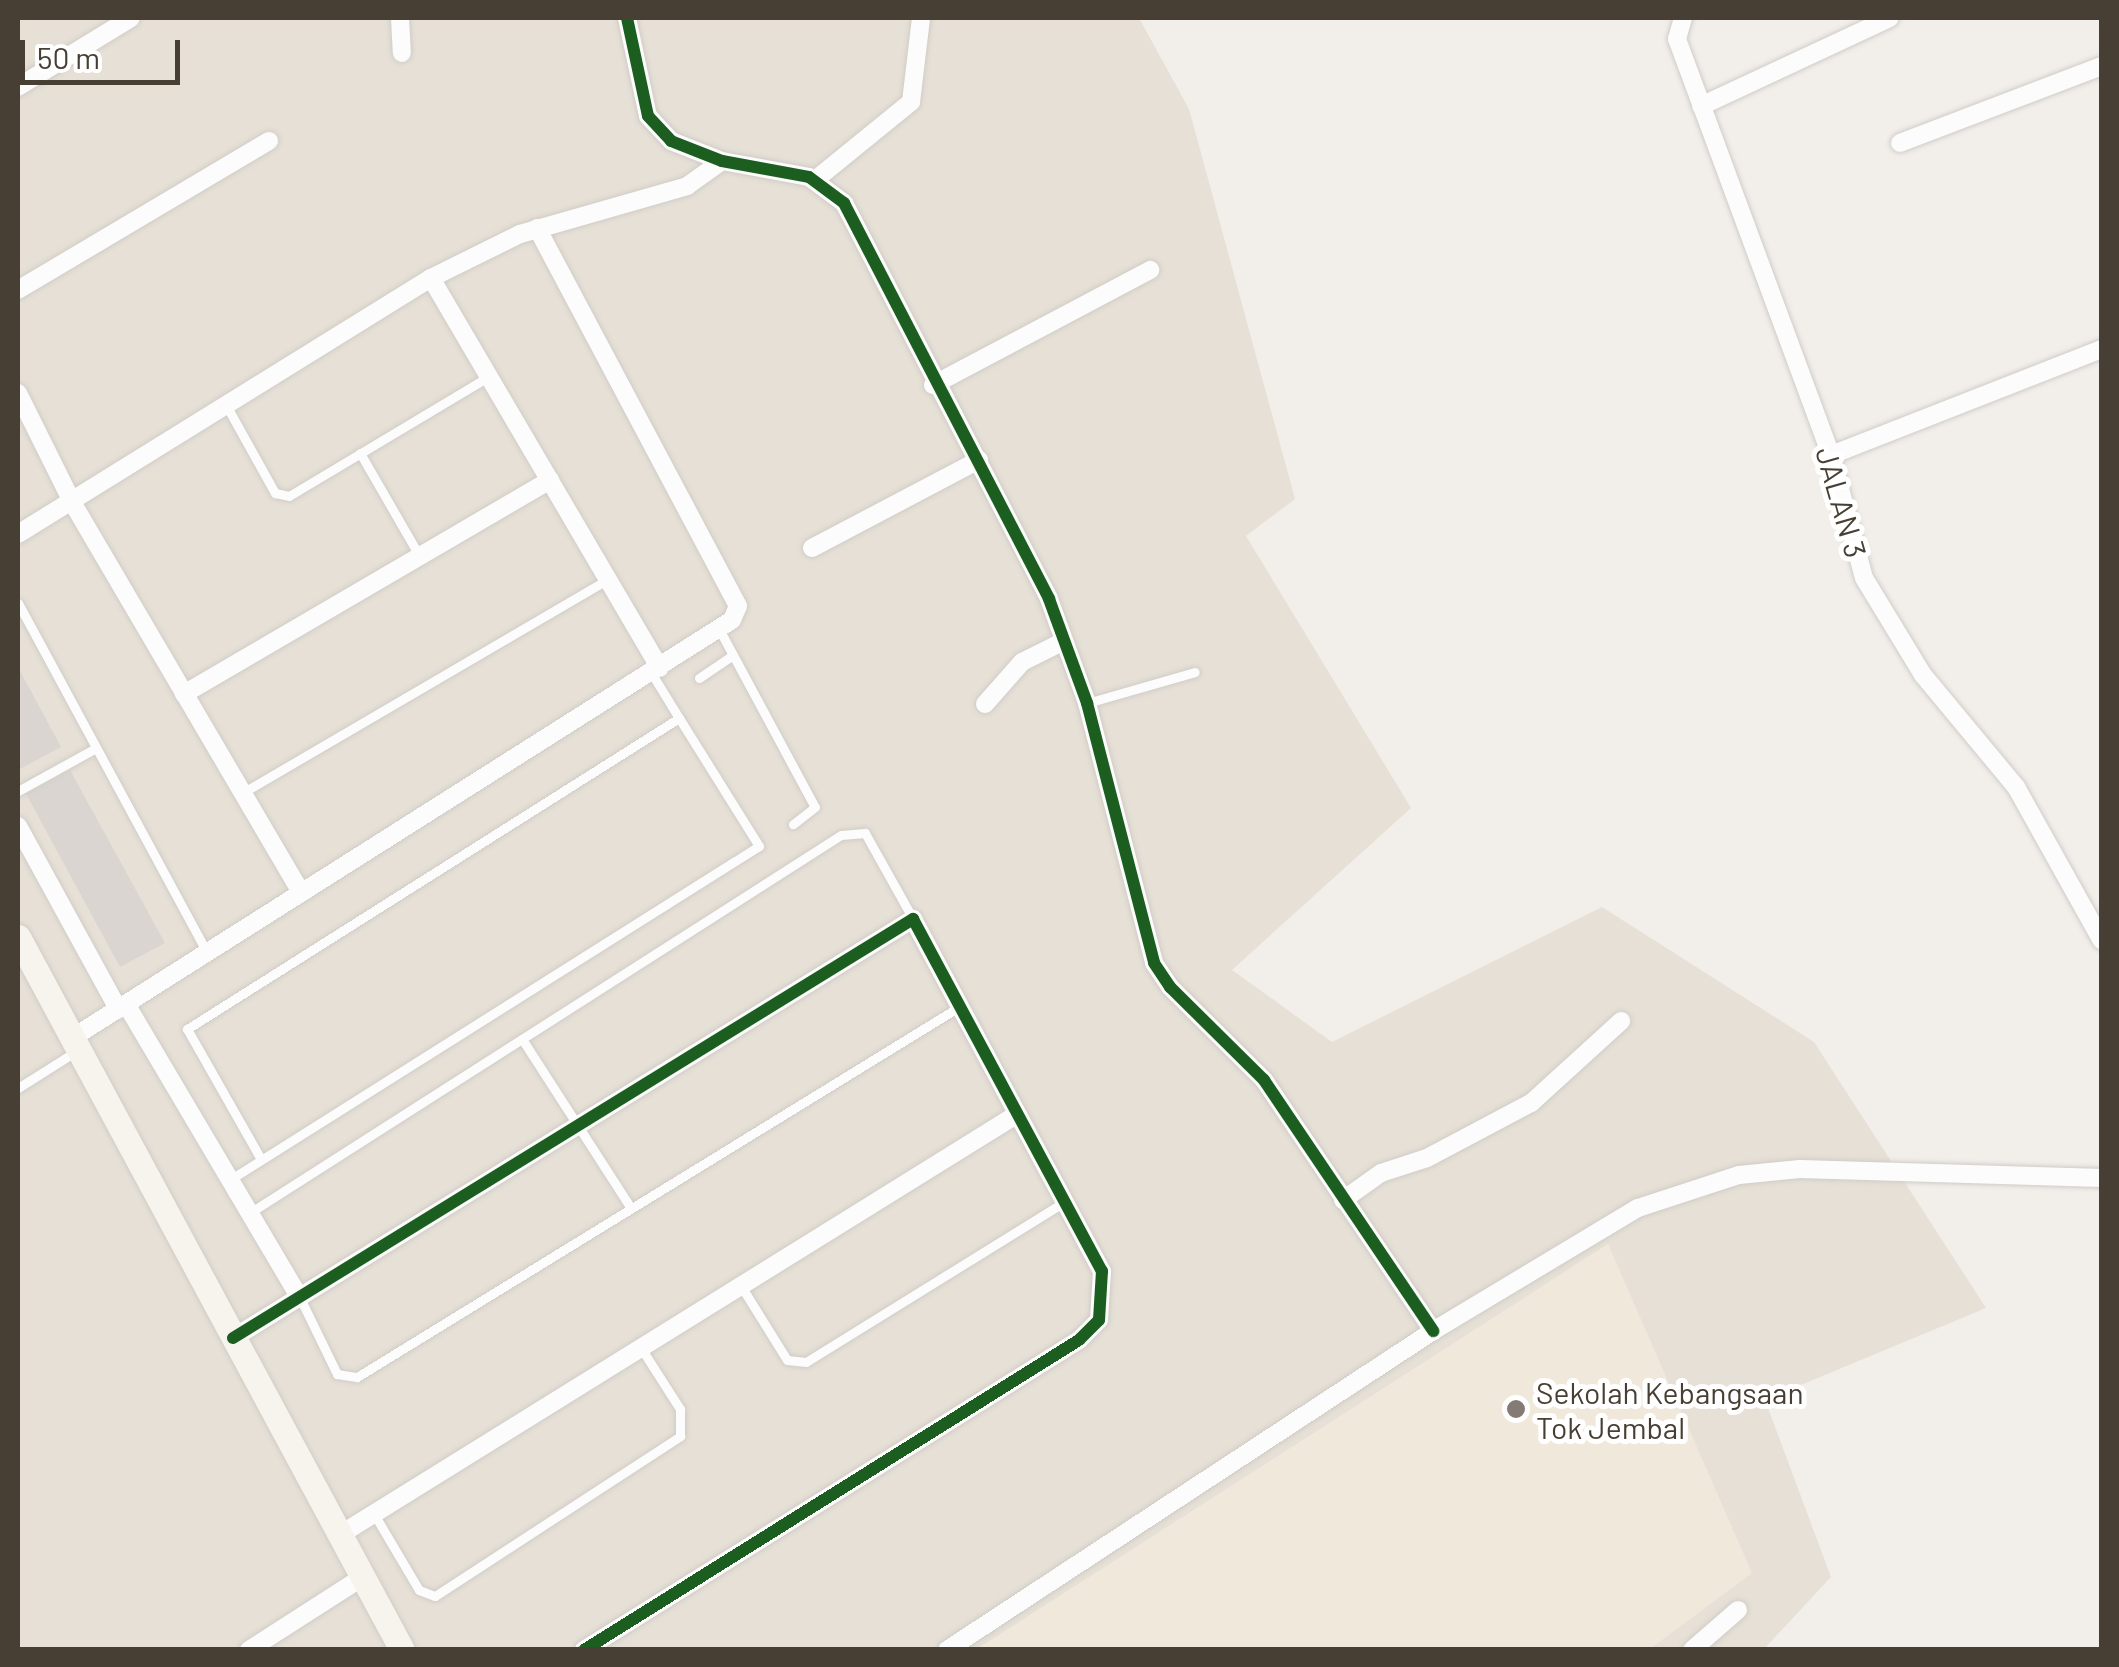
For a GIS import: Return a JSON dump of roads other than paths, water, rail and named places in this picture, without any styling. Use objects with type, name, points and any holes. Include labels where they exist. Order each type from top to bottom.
[{"type":"main road","points":[[18,937],[402,1650]]},
{"type":"street","points":[[18,87],[132,18]]},
{"type":"street","points":[[400,18],[402,53]]},
{"type":"street","points":[[626,18],[648,116],[672,141],[722,161],[815,180],[844,203],[933,384],[979,460],[1064,642],[1087,703],[1154,962],[1170,987],[1264,1080],[1433,1332]]},
{"type":"street","points":[[815,180],[911,102],[921,18]]},
{"type":"street","name":"JALAN 3","points":[[1683,18],[1677,39],[1831,454],[1864,578],[1888,628],[2016,787],[2102,941]]},
{"type":"street","points":[[1701,106],[1890,18]]},
{"type":"street","points":[[1900,143],[2102,66]]},
{"type":"street","points":[[18,290],[269,141]]},
{"type":"street","points":[[18,534],[431,278],[536,228],[687,186],[722,161]]},
{"type":"street","points":[[75,1044],[122,1006],[656,671],[719,629],[738,606],[536,228]]},
{"type":"street","points":[[933,384],[1150,270]]},
{"type":"street","points":[[431,278],[608,580],[656,671]]},
{"type":"street","points":[[1831,454],[2102,348]]},
{"type":"street","points":[[18,392],[72,502],[302,893]]},
{"type":"street","points":[[812,548],[979,460]]},
{"type":"street","points":[[184,694],[550,480]]},
{"type":"street","points":[[986,704],[1022,662],[1064,642]]},
{"type":"street","points":[[18,826],[122,1006],[299,1296]]},
{"type":"street","points":[[234,1338],[912,919],[1102,1271],[1105,1292],[1099,1320],[1078,1340],[584,1650]]},
{"type":"street","points":[[1343,1200],[1381,1173],[1427,1158],[1532,1103],[1622,1021]]},
{"type":"street","points":[[338,1536],[1016,1115]]},
{"type":"street","points":[[947,1650],[1433,1332],[1638,1208],[1721,1180],[1800,1168],[2102,1178]]},
{"type":"street","points":[[249,1650],[360,1578]]},
{"type":"street","points":[[1692,1650],[1738,1610]]},
{"type":"lane","points":[[226,405],[275,493],[289,496],[489,376]]},
{"type":"lane","points":[[360,454],[420,556]]},
{"type":"lane","points":[[242,793],[608,580]]},
{"type":"lane","points":[[18,603],[208,952]]},
{"type":"lane","points":[[719,629],[815,808],[793,824]]},
{"type":"lane","points":[[700,678],[733,654]]},
{"type":"lane","points":[[230,1179],[759,846],[679,718],[656,671]]},
{"type":"lane","points":[[1087,703],[1196,672]]},
{"type":"lane","points":[[261,1159],[187,1029],[679,718]]},
{"type":"lane","points":[[18,791],[96,748]]},
{"type":"lane","points":[[248,1214],[841,835],[865,833],[912,919]]},
{"type":"lane","points":[[299,1296],[337,1374],[357,1377],[959,1007]]},
{"type":"lane","points":[[522,1038],[631,1208]]},
{"type":"lane","points":[[18,1074],[20,1086],[75,1044]]},
{"type":"lane","points":[[741,1286],[787,1360],[806,1362],[1064,1202]]},
{"type":"lane","points":[[374,1514],[425,1598],[444,1591],[680,1436],[680,1409],[641,1348]]},
{"type":"place","name":"Sekolah Kebangsaan Tok Jembal","points":[[1516,1409]]}]
